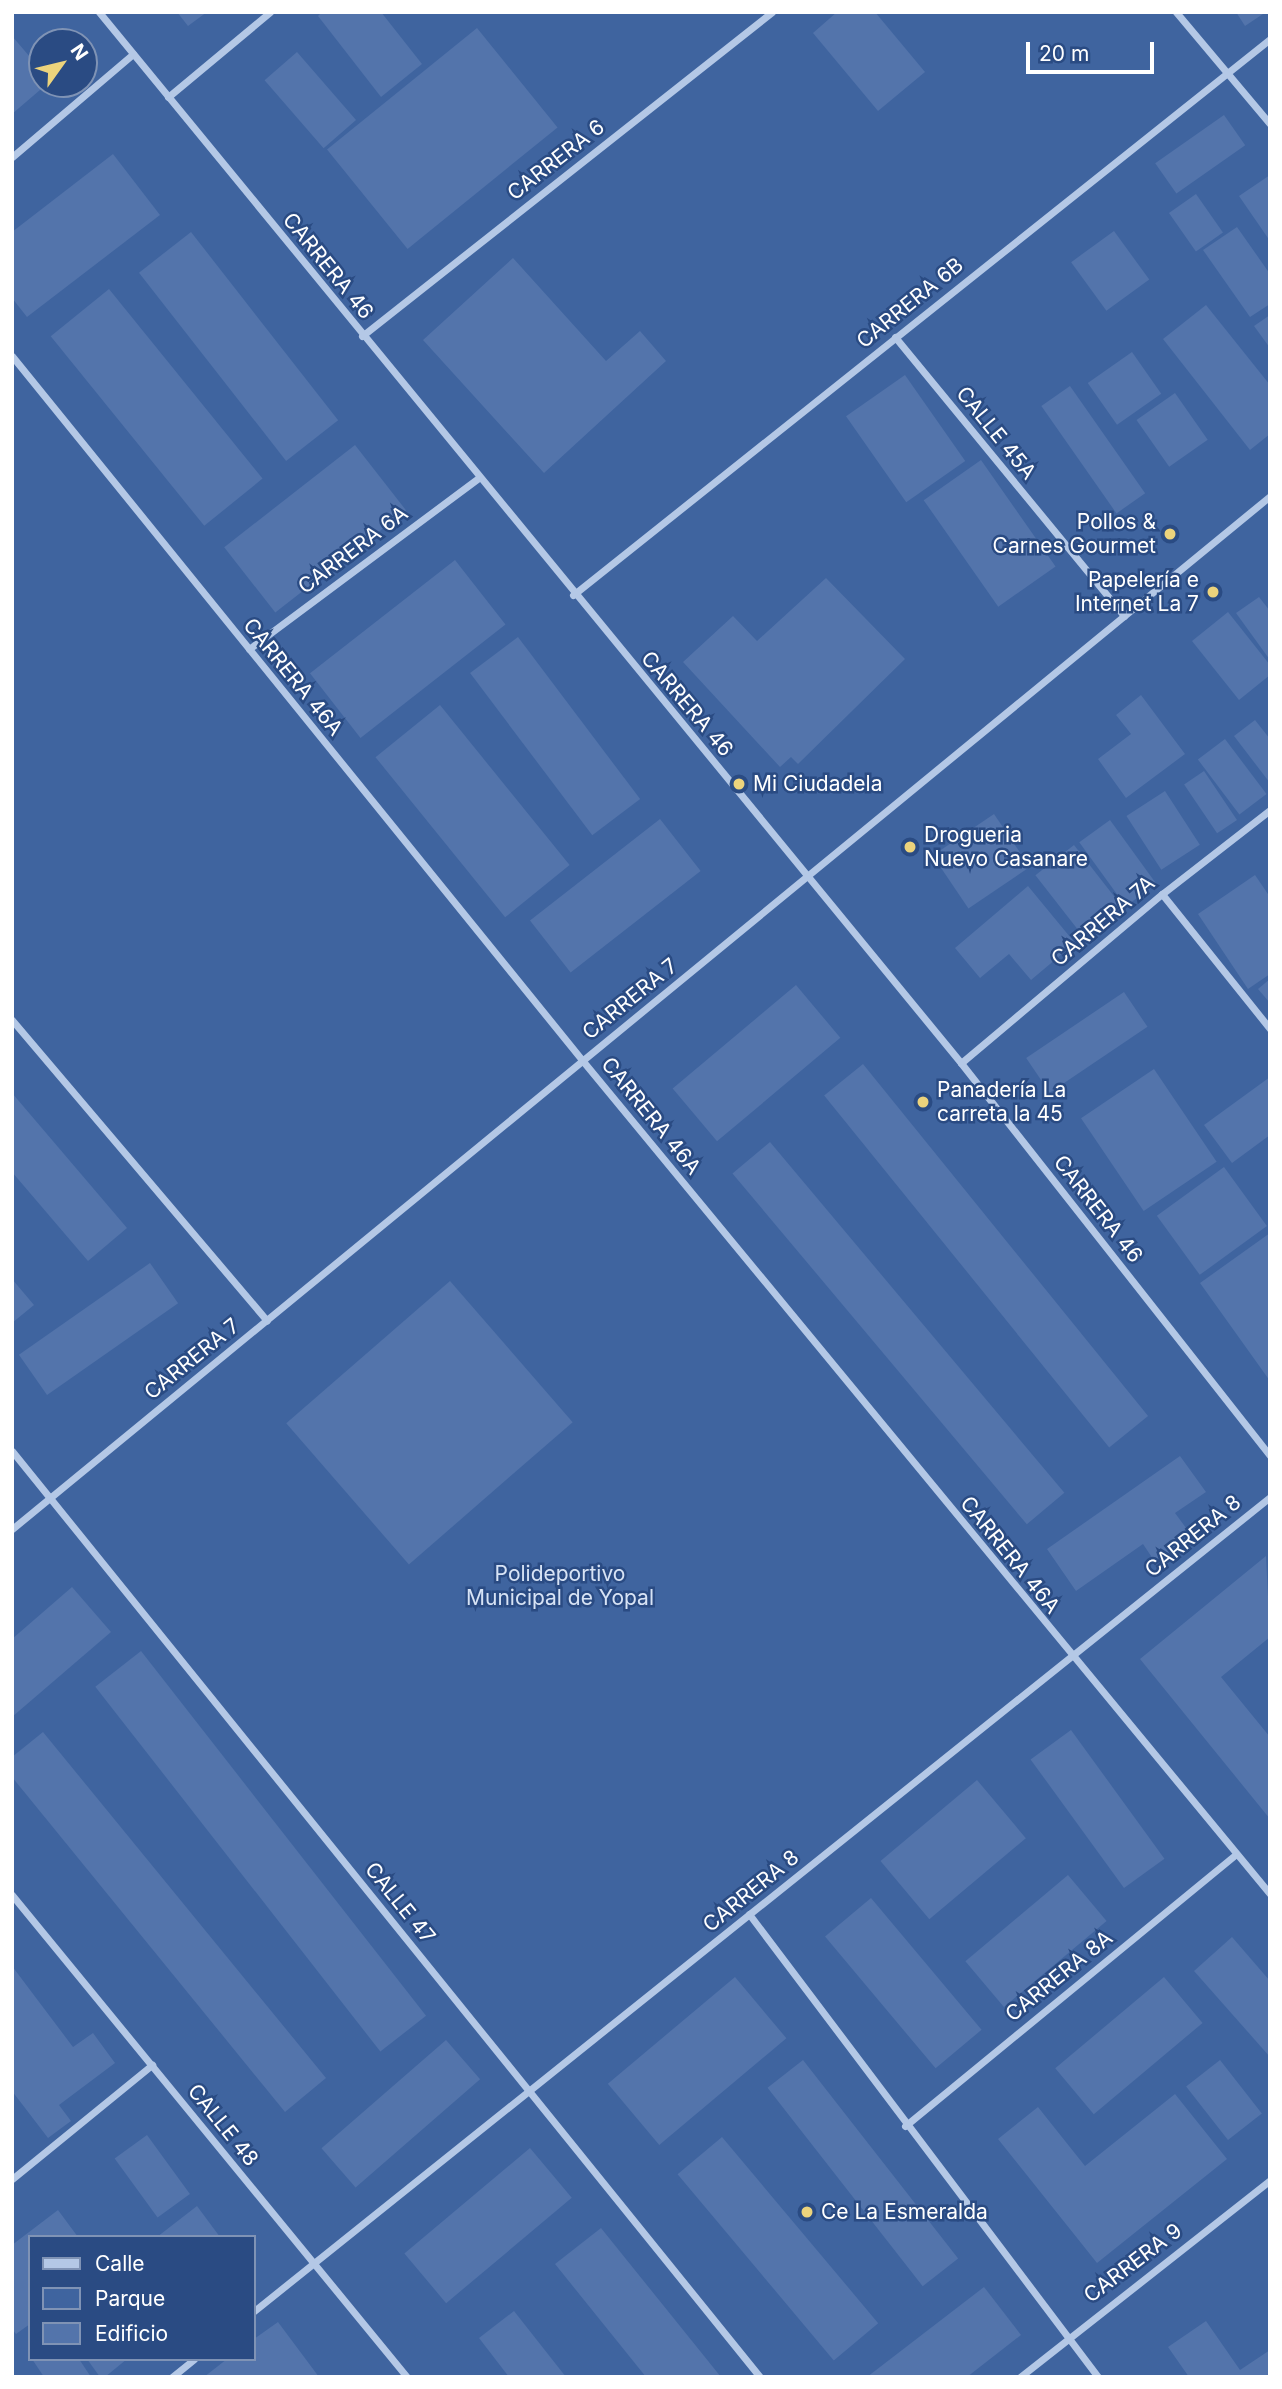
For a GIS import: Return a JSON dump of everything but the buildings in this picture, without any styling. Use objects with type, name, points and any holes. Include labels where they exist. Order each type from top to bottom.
[{"type":"street","name":"CARRERA 46","points":[[99,12],[573,595],[810,877],[961,1063],[1270,1455]]},
{"type":"street","points":[[168,97],[270,12]]},
{"type":"street","name":"CARRERA 6","points":[[362,336],[772,12]]},
{"type":"street","points":[[1176,12],[1270,124]]},
{"type":"street","name":"CARRERA 6B","points":[[573,595],[1270,39]]},
{"type":"street","points":[[12,157],[133,54]]},
{"type":"street","name":"CALLE 45A","points":[[895,338],[1124,616]]},
{"type":"street","name":"CARRERA 46A","points":[[12,356],[582,1060],[1071,1657],[1270,1894]]},
{"type":"street","name":"CARRERA 6A","points":[[248,649],[478,478]]},
{"type":"street","name":"CARRERA 7","points":[[12,1529],[582,1060],[810,877],[1270,496]]},
{"type":"street","name":"CARRERA 7A","points":[[961,1063],[1162,894],[1270,810]]},
{"type":"street","points":[[1162,894],[1270,1030]]},
{"type":"street","points":[[12,1020],[267,1321]]},
{"type":"street","name":"CALLE 47","points":[[12,1451],[760,2377]]},
{"type":"street","name":"CARRERA 8","points":[[256,2309],[1270,1497]]},
{"type":"street","name":"CARRERA 8A","points":[[905,2126],[1236,1854]]},
{"type":"street","name":"CALLE 48","points":[[12,1895],[407,2377]]},
{"type":"street","points":[[750,1914],[905,2126],[1098,2377]]},
{"type":"street","points":[[12,2179],[152,2065]]},
{"type":"street","name":"CARRERA 9","points":[[1020,2377],[1066,2337],[1270,2180]]},
{"type":"street","points":[[172,2377],[192,2361]]},
{"type":"green space","name":"Polideportivo Municipal de Yopal","points":[[12,12],[1270,12],[1270,2377],[12,2377]]},
{"type":"place","name":"Pollos & Carnes Gourmet","points":[[1170,534]]},
{"type":"place","name":"Papelería e Internet La 7","points":[[1213,592]]},
{"type":"place","name":"Mi Ciudadela","points":[[739,784]]},
{"type":"place","name":"Drogueria Nuevo Casanare","points":[[910,847]]},
{"type":"place","name":"Panadería La carreta la 45","points":[[923,1102]]},
{"type":"place","name":"Ce La Esmeralda","points":[[807,2212]]}]
